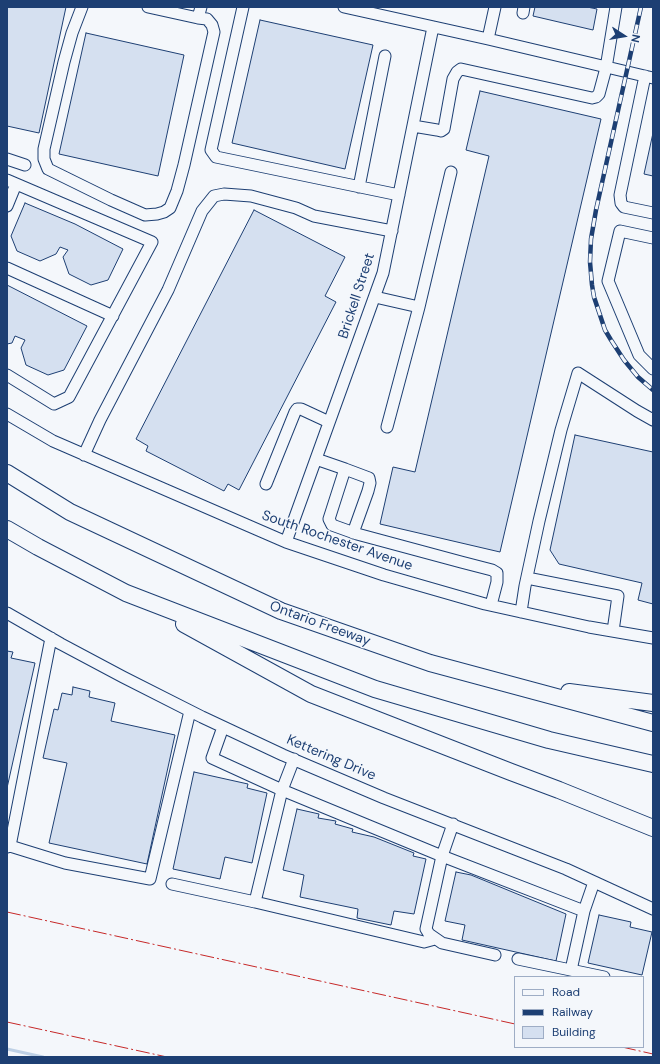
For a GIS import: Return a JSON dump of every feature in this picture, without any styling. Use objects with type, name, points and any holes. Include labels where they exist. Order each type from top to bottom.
[{"type":"highway","name":"Ontario Freeway","points":[[7,473],[70,512],[280,611],[430,663],[653,723]]},
{"type":"highway","points":[[7,529],[311,694],[560,790],[653,828]]},
{"type":"highway","points":[[126,593],[375,689],[549,740],[653,764]]},
{"type":"highway","points":[[504,683],[653,703]]},
{"type":"highway","points":[[560,790],[653,816]]},
{"type":"street","points":[[82,7],[72,33],[64,62],[44,149],[44,159],[48,169],[145,215],[157,214],[170,208],[177,191],[214,32],[212,25],[200,12],[148,7]]},
{"type":"street","points":[[243,7],[211,150],[216,157],[399,195]]},
{"type":"street","points":[[344,7],[378,11],[433,27],[649,77],[620,195],[621,203],[624,207],[653,213]]},
{"type":"street","points":[[488,39],[495,7]]},
{"type":"street","points":[[413,126],[441,131],[444,129],[453,79],[457,72],[461,69],[592,98],[596,97],[599,94],[606,68],[616,7]]},
{"type":"street","name":"Brickell Street","points":[[286,542],[383,273],[433,27]]},
{"type":"street","points":[[359,187],[385,56]]},
{"type":"street","points":[[7,159],[25,165]]},
{"type":"street","points":[[387,427],[419,307],[451,172]]},
{"type":"street","points":[[7,206],[11,182],[152,242],[69,397],[54,404],[7,375]]},
{"type":"street","points":[[84,455],[100,420],[168,290],[202,211],[214,196],[224,194],[251,196],[296,208],[314,216],[392,231]]},
{"type":"street","points":[[653,238],[620,231],[608,280],[639,356],[653,369]]},
{"type":"street","points":[[7,268],[113,316]]},
{"type":"street","points":[[375,297],[419,307]]},
{"type":"street","points":[[522,612],[527,578],[539,521],[561,430],[578,373],[653,420]]},
{"type":"street","points":[[266,484],[297,409],[301,409],[329,422]]},
{"type":"street","name":"South Rochester Avenue","points":[[7,414],[53,441],[286,542],[384,575],[491,605],[589,627],[653,638]]},
{"type":"street","points":[[316,459],[369,478],[370,483],[353,533]]},
{"type":"street","points":[[345,469],[329,519],[332,525],[353,533],[492,570],[497,573],[497,582],[491,605]]},
{"type":"street","points":[[527,578],[618,596],[613,631]]},
{"type":"street","name":"Kettering Drive","points":[[7,613],[123,678],[294,760],[384,798],[566,869],[653,909]]},
{"type":"street","points":[[51,638],[8,847],[65,863],[150,879],[190,711]]},
{"type":"street","points":[[223,727],[212,758],[282,790],[442,856],[584,911]]},
{"type":"street","points":[[255,902],[282,790],[294,760]]},
{"type":"street","points":[[453,824],[442,856],[426,929],[429,934],[442,943],[495,955]]},
{"type":"street","points":[[571,970],[584,911],[594,882]]},
{"type":"street","points":[[172,884],[424,942],[435,939]]},
{"type":"street","points":[[518,959],[599,976]]},
{"type":"building","points":[[7,7],[66,7],[39,133],[7,126]]},
{"type":"building","points":[[535,7],[587,7],[597,9],[593,30],[533,16]]},
{"type":"building","points":[[260,20],[373,45],[345,169],[232,143]]},
{"type":"building","points":[[86,33],[184,55],[158,176],[59,154]]},
{"type":"building","points":[[480,91],[601,119],[500,552],[380,524],[393,467],[415,472],[489,156],[466,150]]},
{"type":"building","points":[[653,133],[653,176],[644,174]]},
{"type":"building","points":[[25,203],[75,224],[123,249],[108,280],[91,285],[69,274],[63,257],[68,250],[60,247],[56,254],[40,261],[17,251],[11,236]]},
{"type":"building","points":[[254,210],[345,257],[325,296],[336,302],[239,490],[228,484],[224,491],[146,451],[148,446],[136,439]]},
{"type":"building","points":[[7,285],[87,326],[64,370],[48,375],[26,365],[21,348],[25,340],[15,336],[12,343],[7,344]]},
{"type":"building","points":[[575,435],[653,452],[653,604],[638,600],[642,583],[559,564],[550,550]]},
{"type":"building","points":[[7,651],[13,652],[11,658],[35,663],[7,788]]},
{"type":"building","points":[[73,687],[90,691],[89,697],[115,703],[111,721],[175,735],[147,864],[49,843],[67,763],[43,758],[54,709],[58,710],[62,693],[72,695]]},
{"type":"building","points":[[194,772],[248,784],[247,788],[267,793],[252,863],[225,857],[220,879],[173,869]]},
{"type":"building","points":[[297,809],[319,814],[318,818],[336,821],[335,824],[353,829],[352,832],[374,837],[414,853],[413,856],[426,859],[414,914],[394,911],[391,925],[357,918],[358,909],[300,897],[304,875],[283,870]]},
{"type":"building","points":[[456,872],[471,875],[566,914],[556,961],[462,940],[465,925],[445,921]]},
{"type":"building","points":[[599,915],[631,922],[630,927],[652,932],[642,975],[588,963]]},
{"type":"waterway","points":[[7,1049],[43,1057]]},
{"type":"railway","points":[[641,7],[596,210],[591,239],[590,262],[594,297],[605,330],[624,360],[638,377],[653,390]]},
{"type":"power","points":[[7,912],[514,1024]]},
{"type":"power","points":[[7,1022],[167,1057]]},
{"type":"power","points":[[626,1048],[653,1054]]}]
